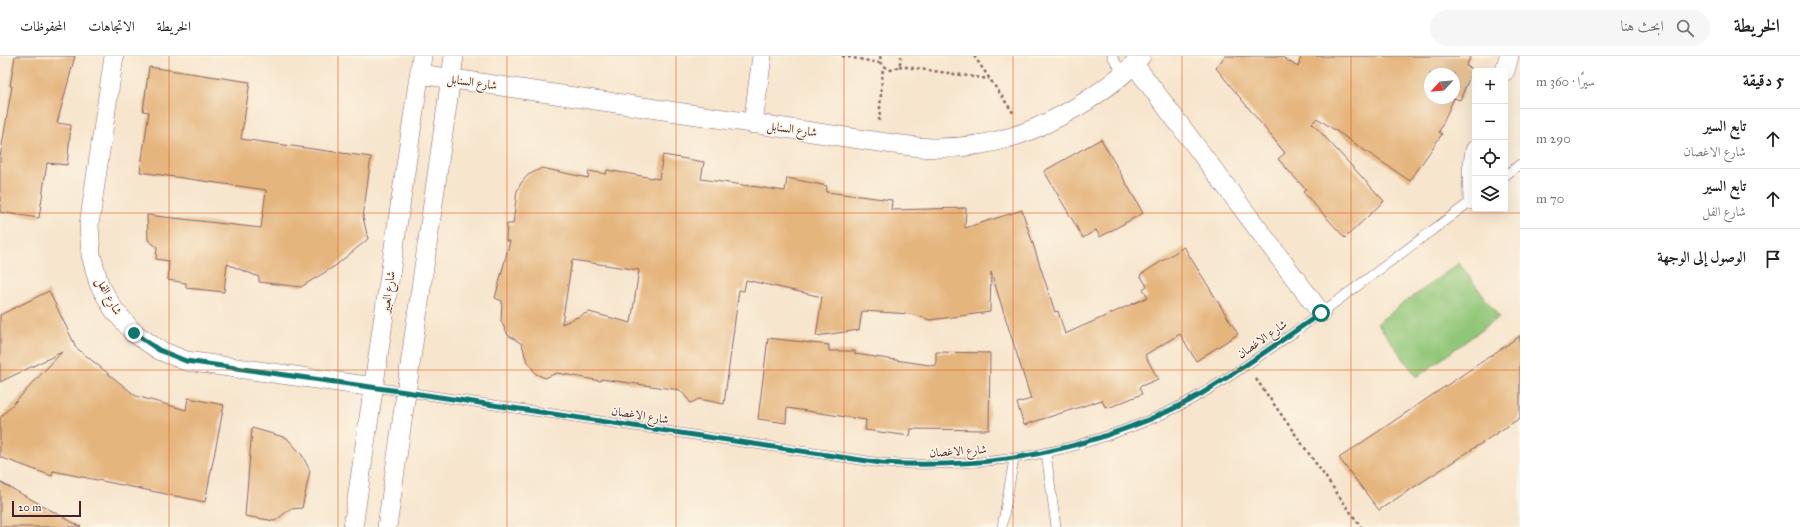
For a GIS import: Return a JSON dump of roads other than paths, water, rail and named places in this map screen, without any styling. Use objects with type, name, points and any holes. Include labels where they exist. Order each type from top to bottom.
[{"type":"street","name":"شارع الفل","points":[[114,56],[89,226],[91,256],[99,284],[114,310],[134,333],[159,350],[186,361],[374,387]]},
{"type":"street","points":[[387,527],[454,56]]},
{"type":"street","points":[[752,124],[762,56]]},
{"type":"street","points":[[1506,68],[1509,56]]},
{"type":"street","name":"شارع العبير","points":[[353,527],[421,65]]},
{"type":"street","name":"شارع السنابل","points":[[421,65],[450,79],[878,142],[935,148],[976,146],[1027,132],[1055,120],[1092,97],[1133,65]]},
{"type":"street","points":[[1133,65],[1321,313]]},
{"type":"lane","points":[[1112,56],[1133,65]]},
{"type":"lane","points":[[1508,174],[1520,164]]},
{"type":"lane","name":"شارع الاغصان","points":[[374,387],[881,463],[933,465],[970,464],[1046,453],[1099,439],[1150,419],[1200,395],[1321,313],[1472,200]]},
{"type":"lane","points":[[1046,453],[1056,527]]},
{"type":"lane","points":[[1002,527],[1014,458]]}]
